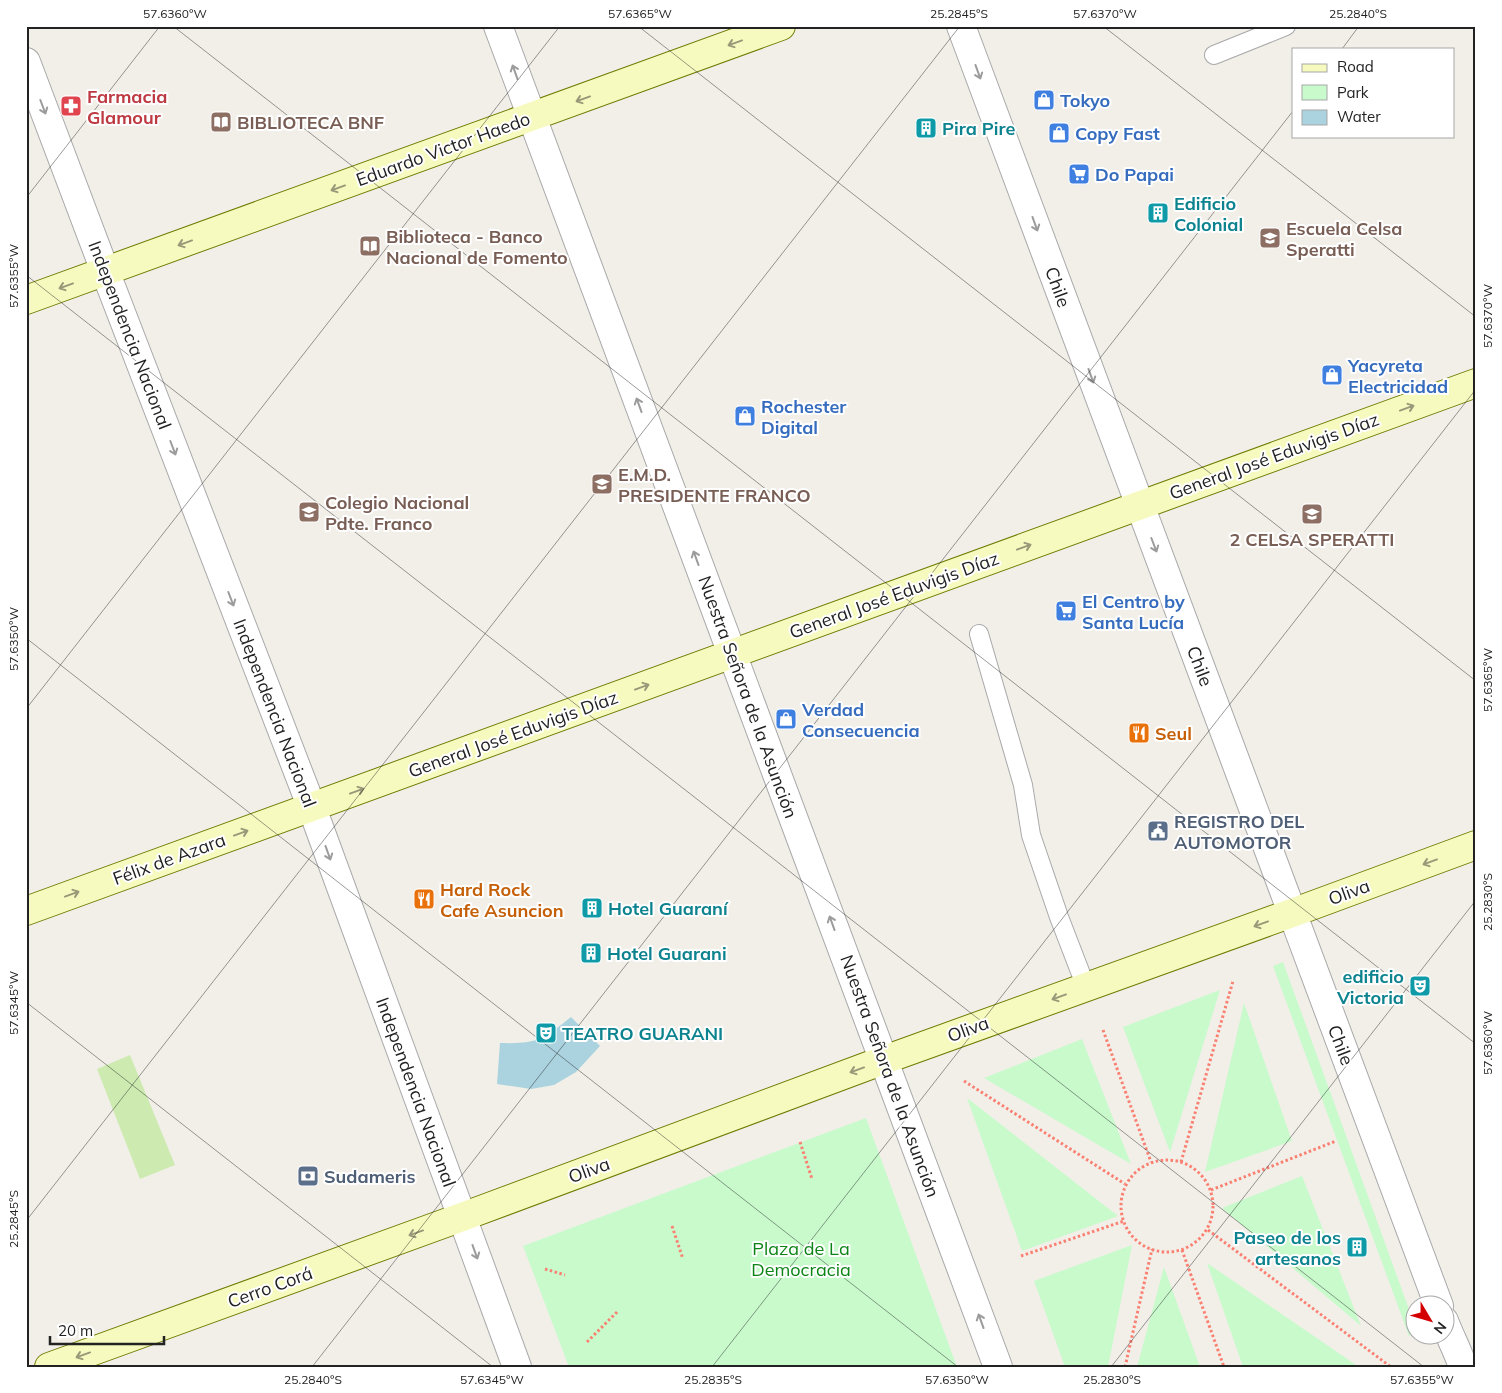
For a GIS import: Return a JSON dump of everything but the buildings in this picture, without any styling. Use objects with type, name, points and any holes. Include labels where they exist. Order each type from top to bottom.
[{"type":"street","name":"Nuestra Señora de la Asunción","points":[[498,26],[998,1367]]},
{"type":"street","name":"Eduardo Victor Haedo","points":[[26,300],[532,118],[781,26]]},
{"type":"street","name":"Chile","points":[[961,26],[1435,1296]]},
{"type":"street","name":"Independencia Nacional","points":[[26,62],[312,808],[517,1367]]},
{"type":"street","name":"General José Eduvigis Díaz","points":[[312,808],[1476,382]]},
{"type":"street","name":"Félix de Azara","points":[[26,911],[312,808]]},
{"type":"street","name":"Oliva","points":[[462,1217],[884,1060],[1476,845]]},
{"type":"street","name":"Cerro Corá","points":[[49,1367],[462,1217]]},
{"type":"street","points":[[1454,1344],[1463,1367]]},
{"type":"lane","points":[[1214,55],[1286,26]]},
{"type":"lane","points":[[979,634],[1023,785],[1031,835],[1059,917],[1086,987]]},
{"type":"path","points":[[1180,1162],[1234,981]]},
{"type":"path","points":[[1103,1030],[1150,1162]]},
{"type":"path","points":[[964,1081],[1126,1184]]},
{"type":"path","points":[[1211,1190],[1336,1141]]},
{"type":"path","points":[[800,1142],[812,1179]]},
{"type":"path","points":[[1170,1159],[1180,1162],[1185,1162],[1199,1171],[1209,1183],[1214,1198],[1214,1214],[1208,1230],[1198,1241],[1182,1250],[1170,1252],[1152,1249],[1141,1244],[1130,1234],[1124,1221],[1121,1206],[1126,1184],[1141,1168],[1150,1162],[1170,1159]]},
{"type":"path","points":[[1021,1256],[1124,1221]]},
{"type":"path","points":[[672,1226],[683,1259]]},
{"type":"path","points":[[1208,1230],[1391,1367]]},
{"type":"path","points":[[1124,1367],[1152,1249]]},
{"type":"path","points":[[1182,1250],[1224,1367]]},
{"type":"path","points":[[545,1269],[565,1275]]},
{"type":"path","points":[[587,1342],[618,1311]]},
{"type":"green space","points":[[1283,962],[1404,1296],[1404,1322],[1273,966]]},
{"type":"green space","points":[[1220,990],[1170,1152],[1123,1027]]},
{"type":"green space","points":[[1244,1003],[1292,1141],[1205,1172]]},
{"type":"green space","points":[[1082,1039],[1131,1164],[984,1078]]},
{"type":"green space","points":[[130,1055],[175,1165],[140,1179],[97,1069]]},
{"type":"green space","points":[[967,1098],[1118,1216],[1022,1251]]},
{"type":"green space","name":"Plaza de La Democracia","points":[[866,1118],[957,1367],[569,1367],[523,1246]]},
{"type":"green space","points":[[1302,1176],[1361,1326],[1222,1208]]},
{"type":"green space","points":[[1132,1245],[1108,1367],[1065,1367],[1034,1281]]},
{"type":"green space","points":[[1207,1263],[1359,1367],[1243,1367]]},
{"type":"green space","points":[[1164,1267],[1200,1367],[1137,1367]]},
{"type":"water","points":[[571,1017],[600,1046],[576,1072],[554,1085],[531,1089],[497,1084],[500,1043],[523,1043],[539,1039]]},
{"type":"place","name":"Tokyo","points":[[1044,100]]},
{"type":"place","name":"Farmacia Glamour","points":[[71,106]]},
{"type":"place","name":"BIBLIOTECA BNF","points":[[221,122]]},
{"type":"place","name":"Pira Pire","points":[[926,128]]},
{"type":"place","name":"Copy Fast","points":[[1059,133]]},
{"type":"place","name":"Do Papai","points":[[1079,174]]},
{"type":"place","name":"Edificio Colonial","points":[[1158,213]]},
{"type":"place","name":"Escuela Celsa Speratti","points":[[1270,238]]},
{"type":"place","name":"Biblioteca - Banco Nacional de Fomento","points":[[370,246]]},
{"type":"place","name":"Yacyreta Electricidad","points":[[1332,375]]},
{"type":"place","name":"Rochester Digital","points":[[745,416]]},
{"type":"place","name":"E.M.D. PRESIDENTE FRANCO","points":[[602,484]]},
{"type":"place","name":"Colegio Nacional Pdte. Franco","points":[[309,512]]},
{"type":"place","name":"2 CELSA SPERATTI","points":[[1312,514]]},
{"type":"place","name":"El Centro by Santa Lucía","points":[[1066,611]]},
{"type":"place","name":"Verdad Consecuencia","points":[[786,719]]},
{"type":"place","name":"Seul","points":[[1139,733]]},
{"type":"place","name":"REGISTRO DEL AUTOMOTOR","points":[[1158,831]]},
{"type":"place","name":"Hard Rock Cafe Asuncion","points":[[424,899]]},
{"type":"place","name":"Hotel Guaraní","points":[[592,908]]},
{"type":"place","name":"Hotel Guarani","points":[[591,953]]},
{"type":"place","name":"edificio Victoria","points":[[1420,986]]},
{"type":"place","name":"TEATRO GUARANI","points":[[546,1033]]},
{"type":"place","name":"Sudameris","points":[[308,1176]]},
{"type":"place","name":"Paseo de los artesanos","points":[[1357,1247]]}]
